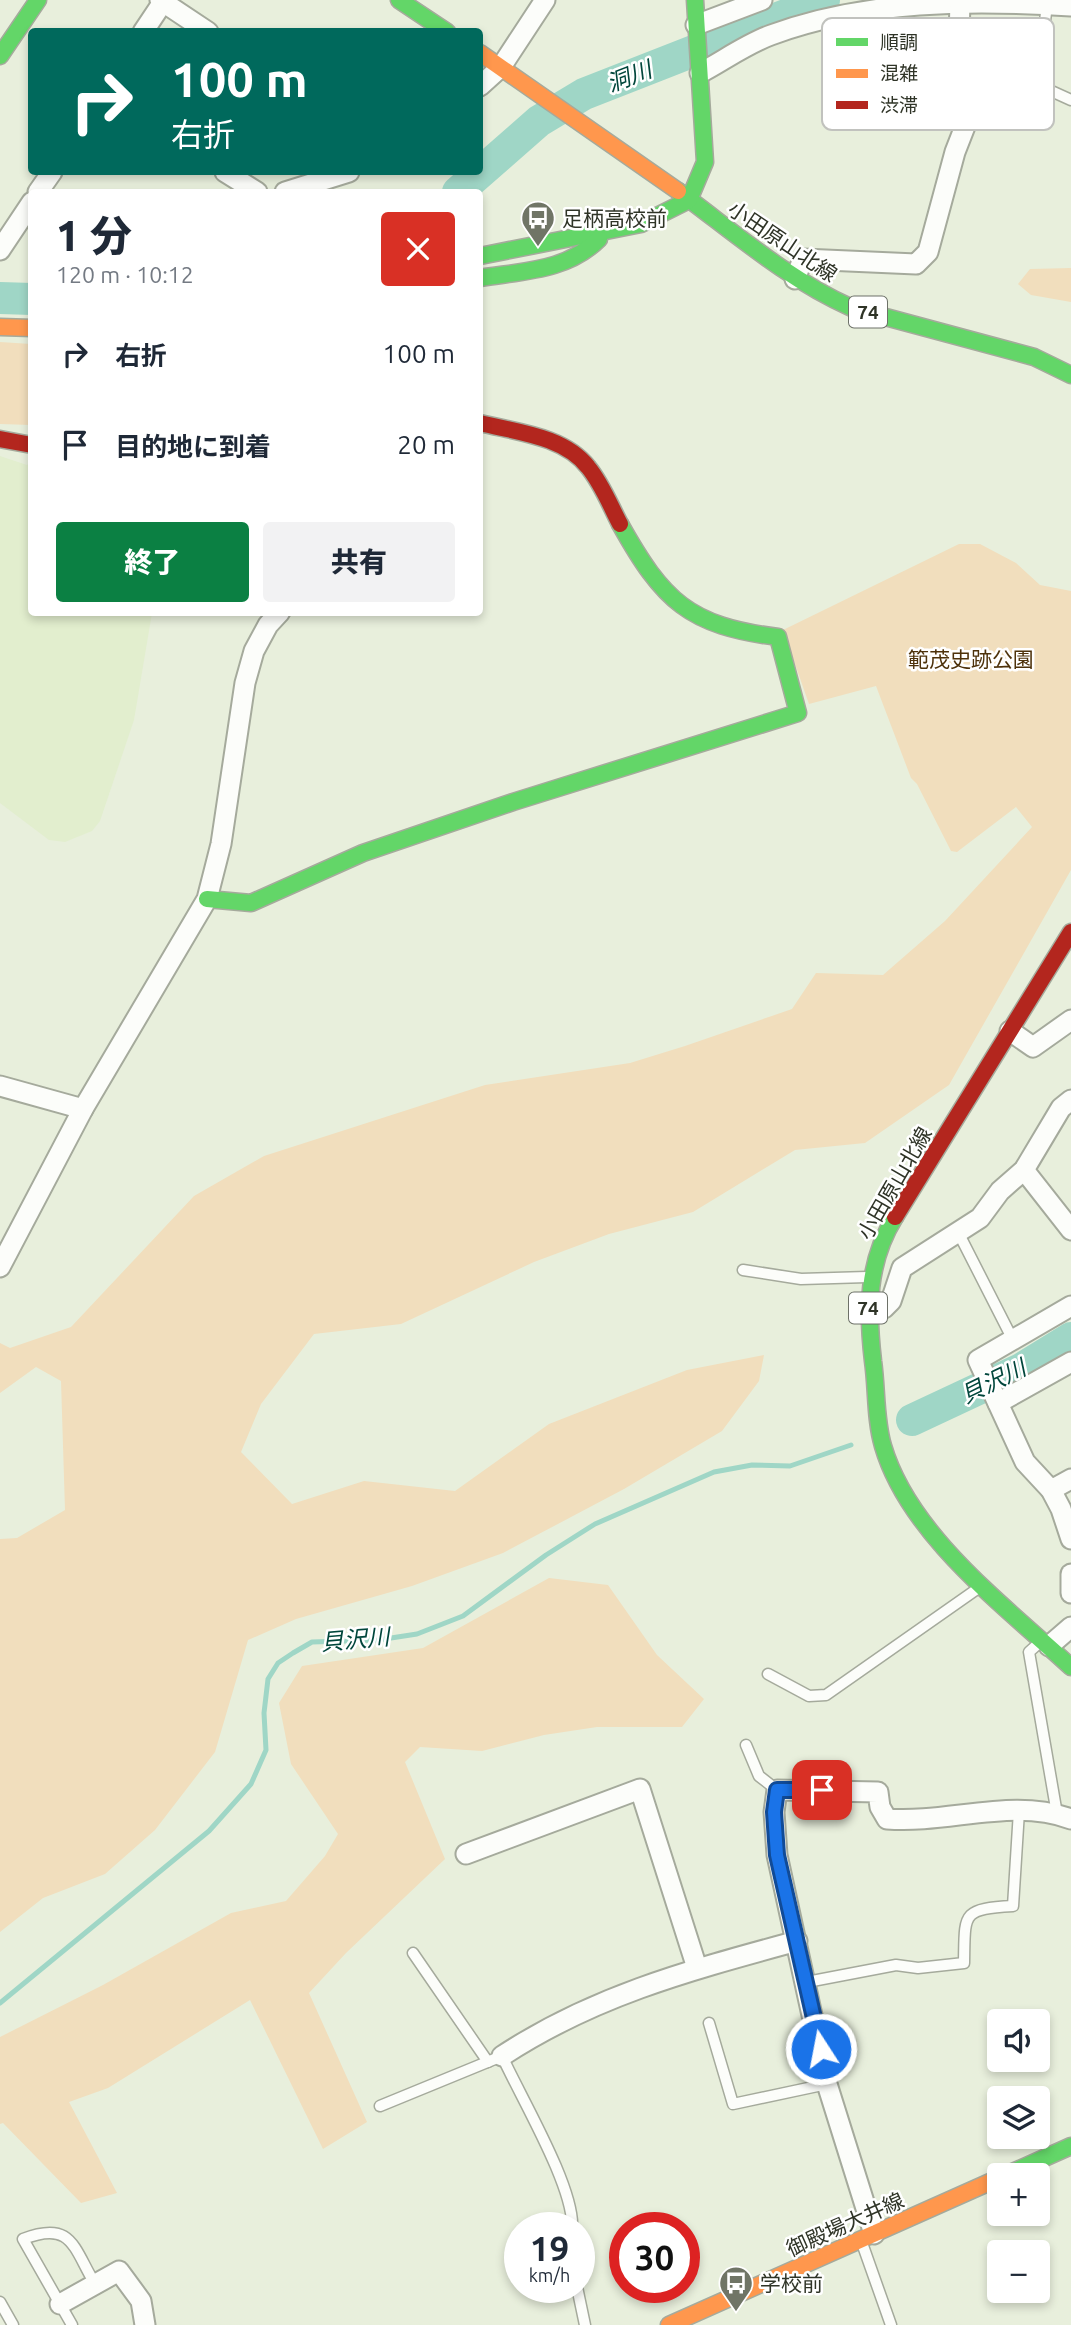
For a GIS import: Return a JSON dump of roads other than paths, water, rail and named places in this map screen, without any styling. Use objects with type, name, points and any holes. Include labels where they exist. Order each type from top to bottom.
[{"type":"main road","points":[[0,56],[38,0]]},
{"type":"main road","points":[[399,0],[441,28]]},
{"type":"main road","points":[[483,255],[603,234],[662,216],[689,200],[705,162],[695,0]]},
{"type":"main road","name":"74","points":[[483,55],[503,69]]},
{"type":"main road","name":"小田原山北線","points":[[503,69],[689,200],[734,237],[826,298],[852,308],[1034,357],[1070,373]]},
{"type":"main road","points":[[483,277],[557,265],[589,252],[603,234]]},
{"type":"main road","points":[[0,327],[28,328]]},
{"type":"main road","points":[[206,899],[251,903],[363,853],[513,802],[798,713],[778,637],[723,630],[690,614],[664,593],[647,573],[584,463],[557,443],[483,424]]},
{"type":"main road","points":[[0,439],[28,444]]},
{"type":"main road","name":"小田原山北線","points":[[1071,932],[883,1236],[869,1277],[868,1315],[883,1446],[895,1477],[925,1524],[1071,1667]]},
{"type":"main road","points":[[1033,2163],[1071,2146]]},
{"type":"main road","name":"御殿場大井線","points":[[669,2325],[987,2183]]},
{"type":"street","points":[[483,84],[503,69],[545,0]]},
{"type":"street","points":[[697,26],[762,0]]},
{"type":"street","points":[[145,28],[162,1],[202,28]]},
{"type":"street","points":[[823,18],[903,6],[960,2],[1071,6]]},
{"type":"street","points":[[700,72],[767,37],[822,18]]},
{"type":"street","points":[[794,279],[803,259],[916,264],[928,252],[964,130]]},
{"type":"street","points":[[230,175],[252,189]]},
{"type":"street","points":[[295,189],[339,175]]},
{"type":"street","points":[[0,250],[28,208]]},
{"type":"street","points":[[0,1267],[83,1109],[206,899],[221,844],[245,683],[254,651],[268,625],[276,616]]},
{"type":"street","points":[[1010,1031],[1033,1047],[1071,1020]]},
{"type":"street","points":[[0,1086],[83,1109]]},
{"type":"street","points":[[868,1315],[884,1308],[891,1301],[902,1268],[959,1234],[980,1218],[1000,1191],[1024,1170],[1061,1108],[1071,1100]]},
{"type":"street","points":[[1024,1170],[1070,1226]]},
{"type":"street","points":[[1071,1306],[978,1360],[1025,1462],[1051,1490],[1071,1539]]},
{"type":"street","points":[[998,1403],[1071,1362]]},
{"type":"street","points":[[1051,1490],[1071,1479]]},
{"type":"street","points":[[1071,1574],[1071,1593]]},
{"type":"street","points":[[1046,1643],[1071,1627]]},
{"type":"street","points":[[466,1854],[640,1789],[697,1968]]},
{"type":"street","points":[[868,2236],[827,2084],[807,1982],[777,1855],[774,1812],[777,1790],[878,1792],[880,1807],[887,1819],[941,1818],[1019,1811],[1064,1817]]},
{"type":"street","points":[[495,2059],[532,2036],[598,2002],[697,1968],[797,1941]]},
{"type":"street","points":[[60,2304],[119,2270],[141,2301],[145,2325]]},
{"type":"lane","points":[[1045,18],[1047,5]]},
{"type":"lane","points":[[1054,92],[1071,100]]},
{"type":"lane","points":[[959,1234],[1013,1340]]},
{"type":"lane","points":[[743,1270],[802,1279],[869,1277]]},
{"type":"lane","points":[[768,1674],[808,1696],[826,1695],[984,1584]]},
{"type":"lane","points":[[1046,1643],[1029,1653],[1064,1817]]},
{"type":"lane","points":[[746,1745],[759,1776],[777,1790]]},
{"type":"lane","points":[[807,1982],[896,1965],[918,1968],[964,1963],[965,1923],[971,1913],[980,1908],[1013,1906],[1019,1811]]},
{"type":"lane","points":[[413,1953],[495,2059],[561,2182],[572,2212]]},
{"type":"lane","points":[[709,2023],[733,2104],[827,2084]]},
{"type":"lane","points":[[380,2106],[495,2059]]},
{"type":"lane","points":[[72,2325],[23,2239],[43,2231],[58,2231],[68,2238],[95,2284]]},
{"type":"lane","points":[[868,2236],[891,2325]]},
{"type":"lane","points":[[0,2302],[13,2325]]},
{"type":"lane","points":[[580,2303],[585,2325]]},
{"type":"waterway","name":"洞川","points":[[483,170],[539,121],[584,94],[824,0]]},
{"type":"waterway","name":"洞川","points":[[461,189],[477,175]]},
{"type":"waterway","name":"洞川","points":[[0,298],[28,299]]},
{"type":"waterway","name":"貝沢川","points":[[912,1420],[1021,1369],[1071,1338]]},
{"type":"waterway","name":"貝沢川","points":[[0,2003],[209,1831],[251,1784],[266,1750],[264,1713],[268,1679],[278,1663],[293,1653],[312,1642],[378,1640],[417,1634],[463,1616],[546,1555],[595,1524],[714,1472],[752,1465],[790,1466],[851,1445]]},
{"type":"place","name":"足柄高校前","points":[[538,248]]},
{"type":"place","name":"学校前","points":[[736,2313]]},
{"type":"park label","name":"範茂史跡公園","points":[[971,659]]}]
